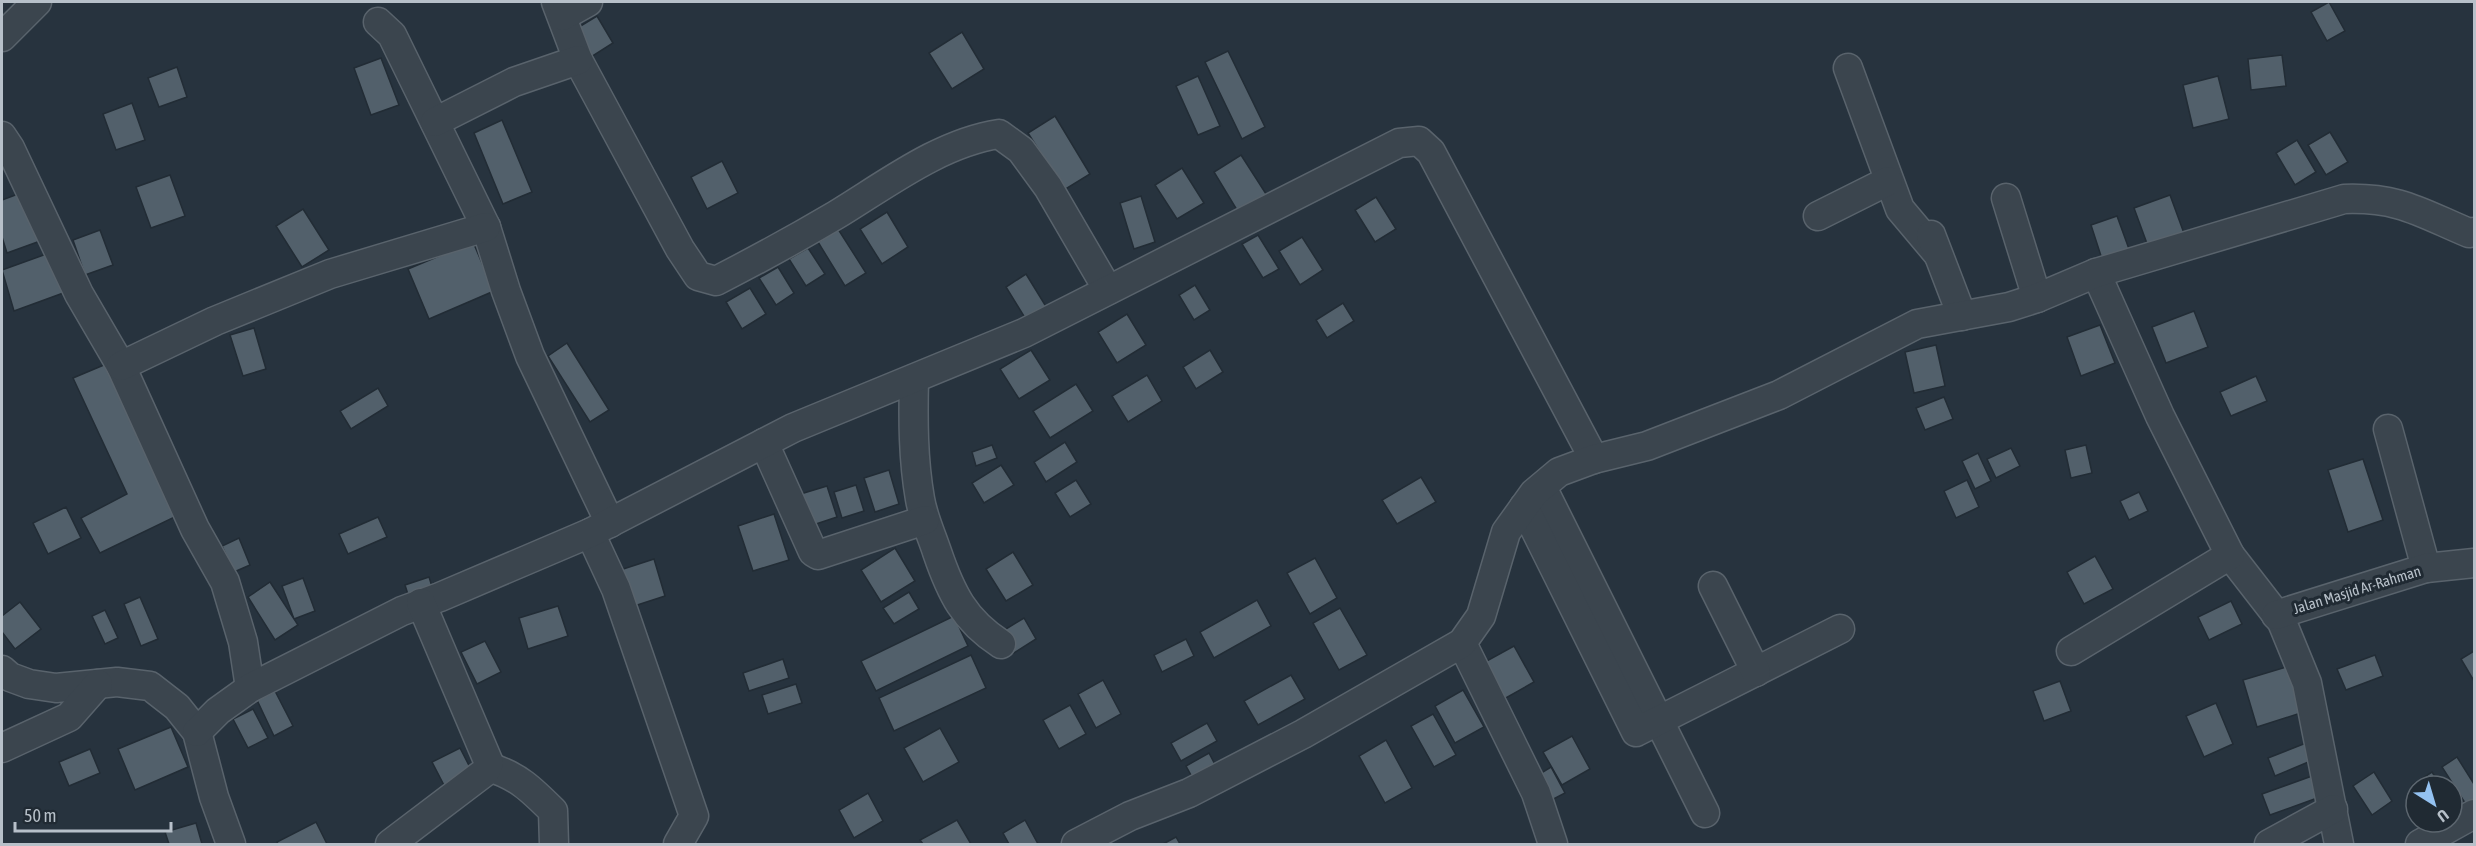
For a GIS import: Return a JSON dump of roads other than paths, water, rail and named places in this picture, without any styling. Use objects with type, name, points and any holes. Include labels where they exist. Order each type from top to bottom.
[{"type":"street","points":[[2,37],[37,2]]},
{"type":"street","points":[[588,2],[559,9],[578,60],[680,249],[698,276],[716,281],[798,238],[929,159],[974,138],[999,134],[1021,150],[1048,187],[1108,290]]},
{"type":"street","points":[[378,22],[392,35],[486,226],[530,356],[600,528],[616,589],[694,816],[678,844]]},
{"type":"street","points":[[435,122],[514,82],[578,60]]},
{"type":"street","points":[[1848,68],[1900,209],[1932,240],[1962,316]]},
{"type":"street","points":[[2,136],[10,148],[79,294],[121,366],[195,529],[225,582],[243,642],[250,688]]},
{"type":"street","points":[[197,732],[218,711],[250,688],[402,610],[600,528],[793,428],[1024,333],[1399,143],[1419,141],[1431,152],[1594,459]]},
{"type":"street","points":[[1818,216],[1888,181]]},
{"type":"street","points":[[2006,198],[2037,298]]},
{"type":"street","points":[[1076,844],[1130,816],[1189,793],[1303,734],[1462,643],[1480,616],[1506,532],[1533,497],[1559,472],[1594,459],[1647,446],[1779,395],[1917,324],[2009,307],[2037,298],[2096,273],[2344,199],[2373,198],[2405,205],[2469,232],[2475,232]]},
{"type":"street","points":[[121,366],[215,321],[330,274],[486,226]]},
{"type":"street","points":[[2096,273],[2160,416],[2230,555],[2282,622],[2307,683],[2339,844]]},
{"type":"street","points":[[914,379],[916,468],[925,520],[946,579],[965,613],[980,631],[1001,644]]},
{"type":"street","points":[[2388,429],[2426,568]]},
{"type":"street","points":[[764,443],[813,552],[818,555],[925,520]]},
{"type":"street","points":[[1533,497],[1636,732],[1840,630]]},
{"type":"street","points":[[2071,651],[2230,555]]},
{"type":"street","name":"Jalan Masjid Ar-Rahman","points":[[2276,615],[2426,568],[2475,563]]},
{"type":"street","points":[[1713,586],[1756,672]]},
{"type":"street","points":[[390,844],[489,767],[488,756],[421,603]]},
{"type":"street","points":[[1462,643],[1536,793],[1553,844]]},
{"type":"street","points":[[2,670],[29,684],[57,688],[117,682],[150,686],[177,707],[197,732],[214,798],[231,844]]},
{"type":"street","points":[[2,748],[69,717],[98,684]]},
{"type":"street","points":[[1658,720],[1705,813]]},
{"type":"street","points":[[489,767],[509,772],[553,811],[554,844]]},
{"type":"street","points":[[2269,844],[2333,809]]},
{"type":"street","points":[[2420,844],[2475,814]]}]
